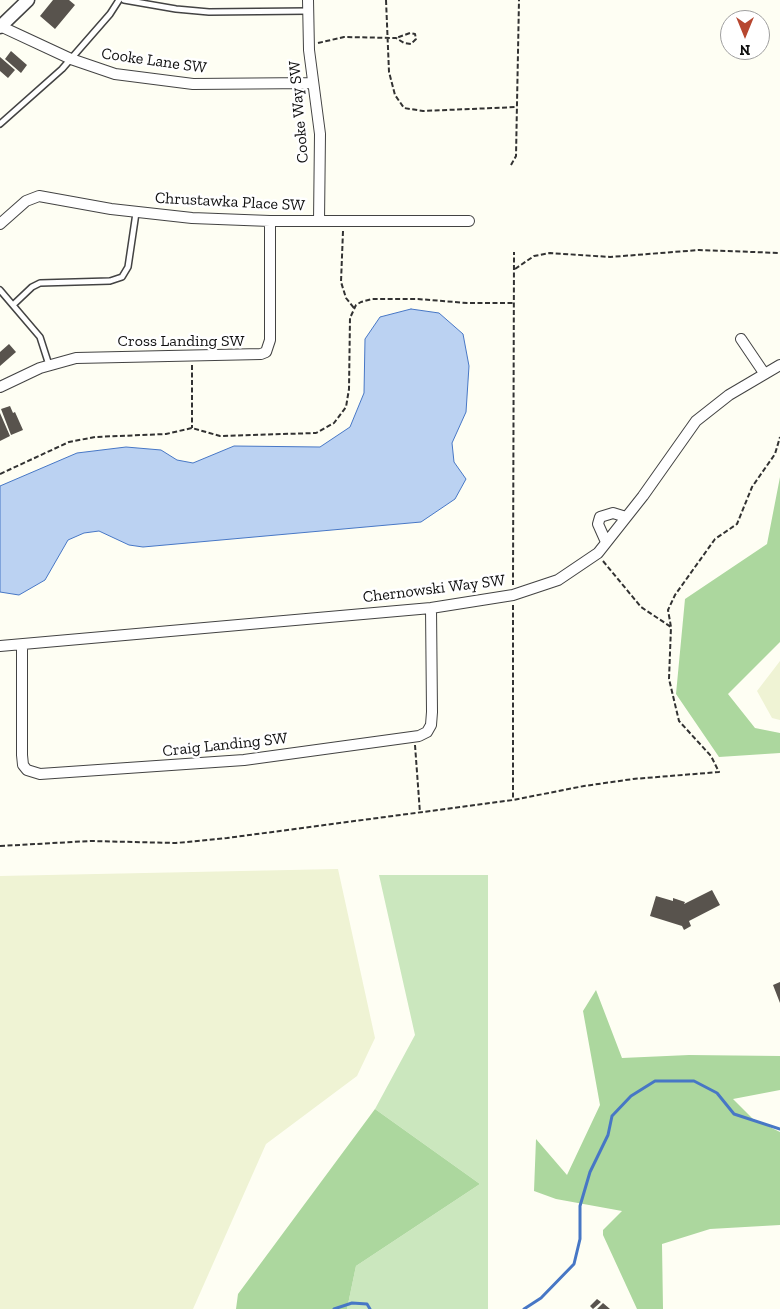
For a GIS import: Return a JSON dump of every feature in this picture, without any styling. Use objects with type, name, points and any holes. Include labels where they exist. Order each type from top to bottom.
[{"type":"street","points":[[0,27],[28,0]]},
{"type":"street","name":"Cooke Way SW","points":[[308,0],[309,50],[320,134],[320,221]]},
{"type":"street","name":"Cooke Lane SW","points":[[0,27],[71,59],[115,74],[166,82],[219,85],[312,83]]},
{"type":"street","name":"Chrustawka Place SW","points":[[0,224],[26,201],[39,196],[136,212],[192,218],[270,221],[469,220]]},
{"type":"street","name":"Cross Landing SW","points":[[0,387],[49,365],[90,356],[256,356],[266,352],[269,346],[270,221]]},
{"type":"street","points":[[741,339],[764,373]]},
{"type":"street","name":"Chernowski Way SW","points":[[0,646],[431,608],[513,595],[558,580],[598,553],[643,496],[696,421],[729,395],[780,365]]},
{"type":"street","points":[[606,542],[598,524],[600,517],[613,513],[626,517]]},
{"type":"street","points":[[414,736],[427,732],[430,725],[431,608]]},
{"type":"street","name":"Craig Landing SW","points":[[22,645],[22,755],[23,765],[32,773],[139,768],[244,760],[414,736]]},
{"type":"lane","points":[[0,124],[71,59],[110,14],[119,0]]},
{"type":"lane","points":[[124,0],[176,9],[210,12],[308,11]]},
{"type":"lane","points":[[13,305],[32,287],[40,283],[110,281],[122,277],[128,267],[136,212]]},
{"type":"lane","points":[[0,290],[40,338],[49,365]]},
{"type":"path","points":[[386,0],[389,72],[395,95],[404,108],[423,111],[517,107]]},
{"type":"path","points":[[511,165],[516,156],[519,0]]},
{"type":"path","points":[[309,50],[321,41],[344,37],[396,38],[410,33],[415,34],[416,39],[411,44],[404,44],[396,38]]},
{"type":"path","points":[[344,221],[341,282],[346,298],[354,308]]},
{"type":"path","points":[[514,270],[534,256],[550,253],[610,256],[699,250],[780,253]]},
{"type":"path","points":[[513,800],[514,252]]},
{"type":"path","points":[[0,474],[58,447],[80,439],[107,435],[166,434],[192,428],[220,436],[316,433],[334,423],[341,415],[348,398],[349,328],[354,308],[361,302],[372,299],[513,303]]},
{"type":"path","points":[[192,357],[192,428]]},
{"type":"path","points":[[0,846],[90,841],[192,842],[513,800],[584,786],[633,779],[719,772],[711,756],[679,722],[669,679],[671,627],[668,610],[674,595],[715,539],[737,524],[752,487],[774,454],[780,437]]},
{"type":"path","points":[[598,553],[611,573],[642,608],[671,627]]},
{"type":"path","points":[[414,736],[420,813]]},
{"type":"green space","points":[[780,477],[780,642],[728,694],[755,728],[780,733],[780,753],[719,757],[676,694],[685,599],[767,544]]},
{"type":"green space","points":[[780,661],[780,720],[772,718],[757,691]]},
{"type":"green space","points":[[338,869],[375,1038],[357,1076],[266,1144],[193,1309],[0,1309],[0,876]]},
{"type":"green space","points":[[379,875],[488,875],[488,1309],[347,1309],[356,1266],[480,1184],[375,1109],[415,1035]]},
{"type":"green space","points":[[596,990],[622,1058],[689,1055],[780,1056],[780,1090],[733,1099],[753,1119],[780,1132],[780,1225],[710,1229],[662,1244],[663,1309],[637,1309],[603,1235],[603,1230],[622,1211],[556,1199],[534,1191],[536,1139],[567,1175],[600,1105],[583,1011]]},
{"type":"green space","points":[[375,1109],[480,1184],[356,1266],[347,1309],[236,1309],[238,1294]]},
{"type":"water","points":[[411,309],[439,313],[463,334],[469,366],[466,412],[452,443],[454,462],[466,479],[455,499],[421,522],[143,547],[129,545],[99,531],[84,533],[68,540],[45,580],[19,595],[0,592],[0,486],[77,453],[126,447],[161,450],[177,460],[193,463],[234,446],[320,447],[350,427],[364,393],[365,339],[380,317]]},
{"type":"building","points":[[53,0],[69,0],[75,5],[55,29],[40,16]]},
{"type":"building","points":[[11,51],[27,65],[21,73],[5,59]]},
{"type":"building","points":[[0,57],[15,70],[8,78],[0,71]]},
{"type":"building","points":[[9,344],[16,352],[0,366],[0,352]]},
{"type":"building","points":[[10,406],[13,413],[15,412],[23,430],[11,435],[1,409]]},
{"type":"building","points":[[0,413],[10,436],[0,441]]},
{"type":"building","points":[[712,890],[720,905],[689,921],[691,926],[684,930],[682,926],[650,916],[656,896],[673,901],[673,898],[685,902],[684,904]]},
{"type":"building","points":[[780,982],[780,1003],[773,985]]},
{"type":"building","points":[[597,1299],[601,1302],[593,1309],[590,1306]]},
{"type":"building","points":[[603,1303],[610,1309],[597,1309]]},
{"type":"waterway","points":[[524,1309],[541,1298],[574,1264],[580,1239],[580,1206],[590,1172],[608,1135],[612,1116],[631,1096],[655,1081],[694,1081],[717,1093],[734,1114],[780,1129]]},
{"type":"waterway","points":[[334,1309],[352,1303],[367,1304],[370,1309]]}]
